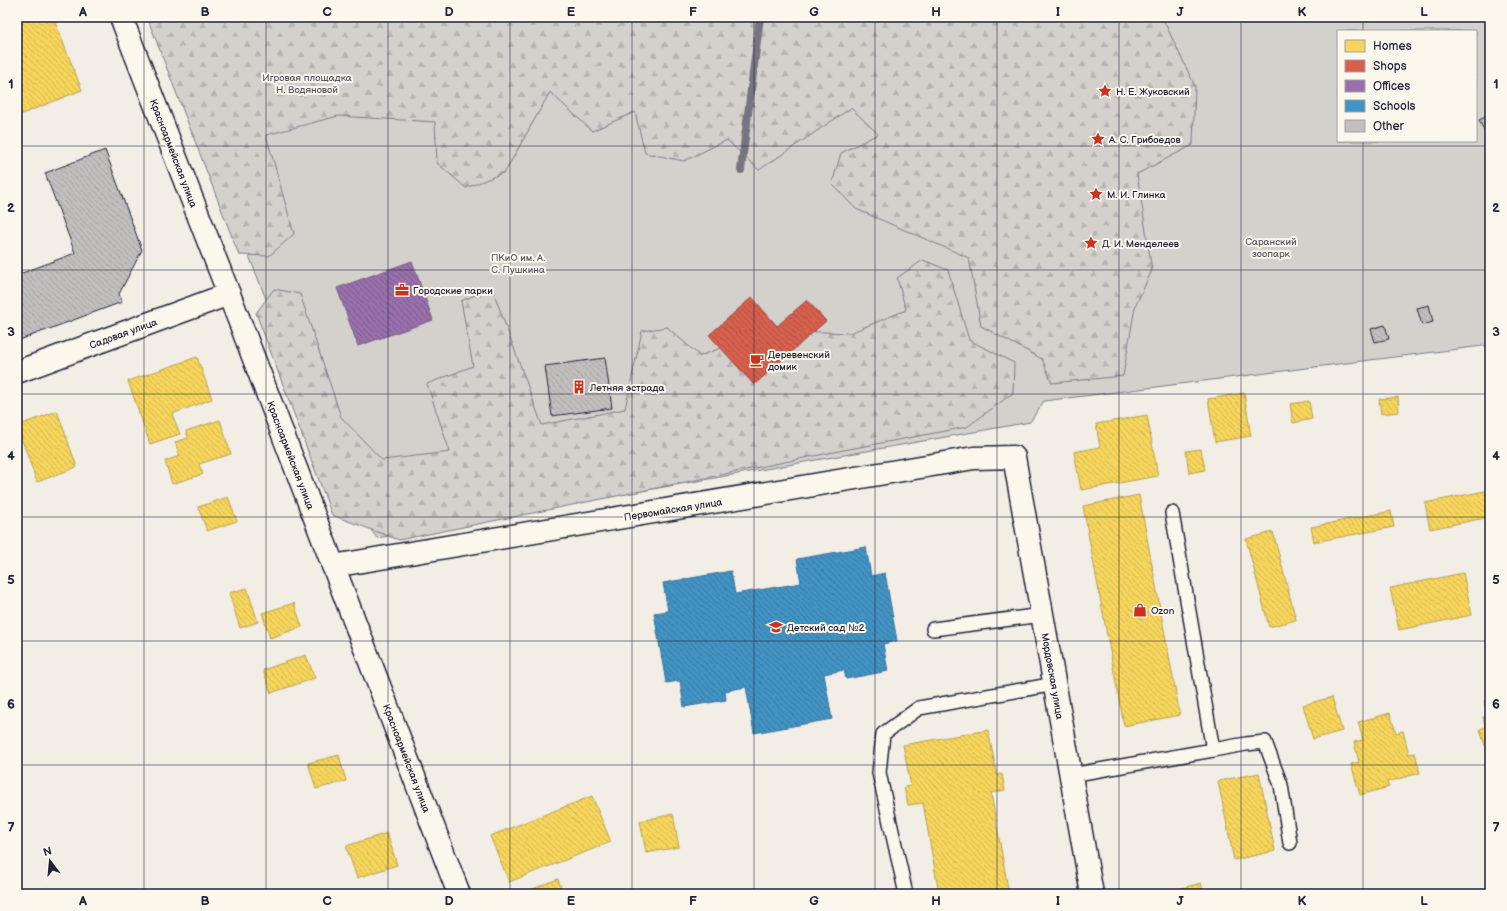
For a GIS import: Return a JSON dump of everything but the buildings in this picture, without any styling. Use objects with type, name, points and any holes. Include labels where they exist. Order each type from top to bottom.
[{"type":"street","name":"Красноармейская улица","points":[[121,17],[459,894]]},
{"type":"street","name":"Садовая улица","points":[[17,372],[229,294]]},
{"type":"street","name":"Первомайская улица","points":[[333,566],[974,458],[1014,457]]},
{"type":"street","name":"Мордовская улица","points":[[1014,457],[1092,894]]},
{"type":"lane","points":[[1172,513],[1213,750]]},
{"type":"lane","points":[[933,629],[1042,615]]},
{"type":"lane","points":[[906,894],[879,773],[883,734],[920,708],[1055,684]]},
{"type":"lane","points":[[1071,775],[1246,744],[1265,742],[1281,785],[1290,843]]},
{"type":"green space","name":"Игровая площадка Н. Водяновой","points":[[147,17],[1162,17],[1195,86],[1193,145],[1137,174],[1152,270],[1135,307],[1123,376],[1052,383],[1042,359],[981,326],[969,258],[856,209],[832,184],[841,153],[878,134],[851,108],[759,170],[727,140],[684,161],[645,153],[635,112],[592,131],[550,92],[505,172],[466,188],[437,163],[435,122],[338,116],[266,135],[294,234],[269,256],[239,255]]},
{"type":"green space","name":"ПКиО им. А. С. Пушкина","points":[[154,17],[1490,17],[1490,345],[1044,401],[1030,422],[377,538],[344,495]]},
{"type":"green space","points":[[923,260],[948,270],[969,340],[1014,363],[1013,393],[967,427],[844,450],[399,540],[332,515],[256,313],[274,289],[300,294],[341,417],[382,460],[450,452],[427,384],[473,366],[461,301],[492,288],[542,425],[625,409],[642,331],[667,327],[700,356],[768,330],[850,333],[906,310],[897,278]]},
{"type":"waterway","points":[[741,170],[760,17]]},
{"type":"place","name":"Н. Е. Жуковский","points":[[1105,91]]},
{"type":"place","name":"А. С. Грибоедов","points":[[1098,139]]},
{"type":"place","name":"М. И. Глинка","points":[[1096,194]]},
{"type":"place","name":"Д. И. Менделеев","points":[[1091,243]]},
{"type":"place","name":"Городские парки","points":[[402,290]]},
{"type":"place","name":"Деревенский домик","points":[[757,360]]},
{"type":"place","name":"Летняя эстрада","points":[[579,387]]},
{"type":"place","name":"Ozon","points":[[1140,610]]},
{"type":"place","name":"Детский сад №2","points":[[776,627]]},
{"type":"park label","name":"Саранский зоопарк","points":[[1271,246]]}]
